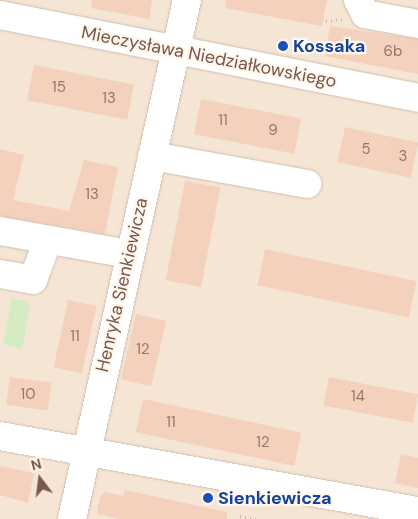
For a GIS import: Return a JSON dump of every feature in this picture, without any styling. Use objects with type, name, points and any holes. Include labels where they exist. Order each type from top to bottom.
[{"type":"street","name":"Henryka Sienkiewicza","points":[[72,519],[84,452],[187,0]]},
{"type":"street","points":[[358,0],[365,14],[392,9],[418,24]]},
{"type":"street","name":"Mieczysława Niedziałkowskiego","points":[[0,15],[176,52],[418,98]]},
{"type":"street","points":[[152,156],[308,184]]},
{"type":"street","points":[[0,231],[129,254]]},
{"type":"street","points":[[0,274],[33,280],[48,240]]},
{"type":"street","points":[[0,436],[418,511]]},
{"type":"path","points":[[240,516],[256,519]]},
{"type":"shaded area","points":[[0,0],[418,0],[418,519],[0,519]]},
{"type":"green space","points":[[12,298],[26,301],[30,306],[22,349],[3,344]]},
{"type":"building","points":[[92,0],[152,0],[149,19],[91,8]]},
{"type":"building","points":[[226,0],[327,0],[322,26],[225,8]]},
{"type":"building","points":[[330,26],[418,39],[418,74],[325,56]]},
{"type":"building","points":[[34,65],[134,84],[127,120],[27,100]]},
{"type":"building","points":[[201,99],[301,118],[294,154],[194,134]]},
{"type":"building","points":[[345,127],[418,143],[411,178],[338,162]]},
{"type":"building","points":[[0,149],[24,155],[13,200],[69,211],[84,160],[118,167],[105,234],[0,216]]},
{"type":"building","points":[[185,181],[220,188],[201,287],[166,280]]},
{"type":"building","points":[[265,249],[417,281],[409,317],[257,285]]},
{"type":"building","points":[[68,300],[96,306],[82,374],[54,367]]},
{"type":"building","points":[[136,314],[166,321],[151,386],[121,379]]},
{"type":"building","points":[[10,377],[52,383],[48,411],[6,405]]},
{"type":"building","points":[[329,377],[418,394],[413,423],[323,405]]},
{"type":"building","points":[[143,399],[301,433],[294,466],[136,432]]},
{"type":"building","points":[[401,454],[418,458],[418,488],[395,483]]},
{"type":"building","points":[[0,466],[34,473],[28,503],[0,495]]},
{"type":"building","points":[[125,490],[227,512],[227,519],[119,519],[97,514],[100,496],[105,492],[123,496]]},
{"type":"place","name":"Kossaka","points":[[283,46]]},
{"type":"place","name":"Sienkiewicza","points":[[208,498]]}]
